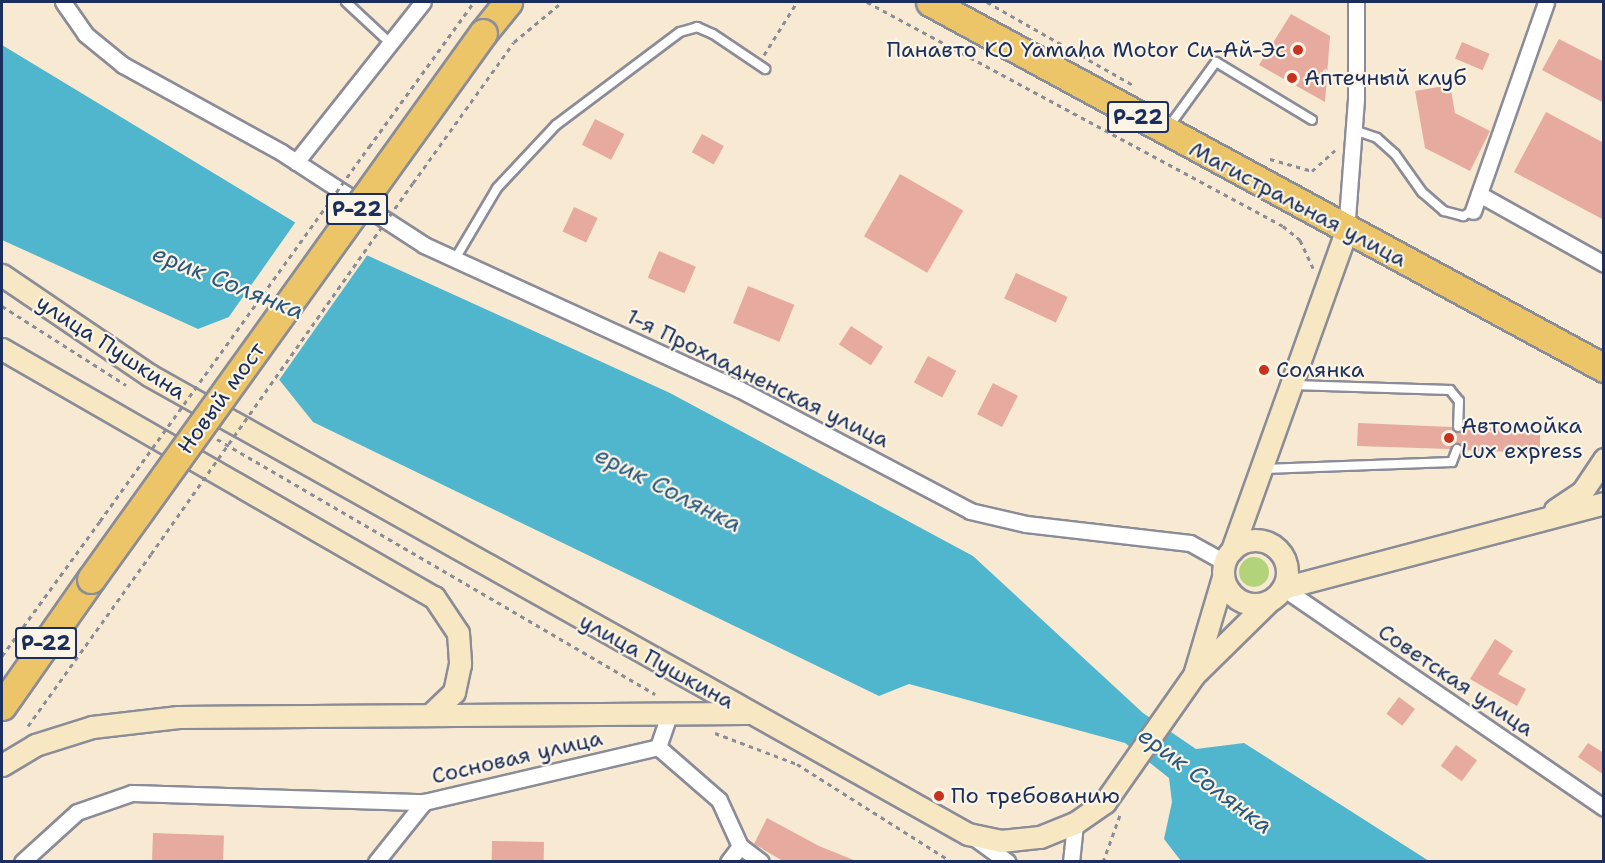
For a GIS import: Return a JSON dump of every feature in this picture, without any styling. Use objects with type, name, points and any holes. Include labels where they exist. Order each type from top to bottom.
[{"type":"highway","name":"Новый мост","points":[[2,706],[483,33],[508,2]]},
{"type":"highway","name":"Магистральная улица","points":[[930,2],[1346,232],[1604,368]]},
{"type":"main road","name":"улица Пушкина","points":[[2,275],[149,375],[968,834],[1001,841],[1040,837],[1075,823],[1105,802],[1194,675],[1226,563],[1346,232]]},
{"type":"main road","points":[[2,349],[379,560],[434,597],[458,633],[460,664],[454,692],[433,712]]},
{"type":"main road","points":[[1516,526],[1558,509],[1582,492],[1604,459]]},
{"type":"main road","points":[[1194,675],[1276,595],[1286,564],[1277,549],[1254,540],[1226,563],[1239,601],[1276,595],[1516,526],[1604,504]]},
{"type":"main road","points":[[2,765],[35,745],[92,727],[178,717],[433,712],[750,713]]},
{"type":"street","name":"1-я Прохладненская улица","points":[[63,2],[85,34],[123,65],[296,162],[406,235],[739,389],[970,511],[1026,524],[1169,538],[1193,543],[1226,563]]},
{"type":"street","points":[[296,162],[423,2]]},
{"type":"street","points":[[1346,232],[1354,130],[1356,2]]},
{"type":"street","points":[[1473,212],[1546,2]]},
{"type":"street","points":[[1479,194],[1604,264]]},
{"type":"street","name":"Советская улица","points":[[1276,595],[1604,808]]},
{"type":"street","points":[[676,712],[658,747],[719,800],[740,846],[761,861]]},
{"type":"street","name":"Сосновая улица","points":[[376,861],[424,802],[658,747]]},
{"type":"street","points":[[22,861],[77,812],[132,793],[424,802]]},
{"type":"street","points":[[1071,861],[1075,823]]},
{"type":"street","points":[[968,834],[1008,861]]},
{"type":"street","points":[[728,861],[740,846]]},
{"type":"lane","points":[[346,2],[390,42]]},
{"type":"lane","points":[[455,259],[497,188],[556,124],[680,32],[697,27],[713,34],[762,67]]},
{"type":"lane","points":[[1165,131],[1216,62],[1312,120]]},
{"type":"lane","points":[[1354,130],[1377,138],[1395,154],[1422,192],[1444,211],[1463,216],[1473,212]]},
{"type":"lane","points":[[1289,384],[1450,390],[1459,401],[1458,427]]},
{"type":"lane","points":[[1258,470],[1452,462],[1456,450]]},
{"type":"path","points":[[2,656],[474,2]]},
{"type":"path","points":[[22,735],[514,42],[562,2]]},
{"type":"path","points":[[762,67],[797,2]]},
{"type":"path","points":[[867,2],[1283,226],[1300,240],[1325,288]]},
{"type":"path","points":[[2,306],[135,390]]},
{"type":"path","points":[[166,409],[187,421]]},
{"type":"path","points":[[207,433],[709,731],[798,764],[952,861]]},
{"type":"path","points":[[1103,861],[1122,813]]},
{"type":"green space","points":[[1254,557],[1264,562],[1269,572],[1264,582],[1254,587],[1244,582],[1239,572],[1244,562]]},
{"type":"water","name":"ерик Солянка","points":[[2,45],[296,223],[670,393],[973,556],[1143,713],[1196,749],[1244,743],[1429,861],[1181,861],[1164,839],[1172,802],[1169,778],[1125,743],[909,684],[879,696],[313,422],[229,317],[198,329],[2,240]]},
{"type":"pier","points":[[297,220],[368,254],[279,380],[226,321]]},
{"type":"building","name":"Панавто КО Yamaha Motor Си-Ай-Эс","points":[[1291,14],[1330,36],[1325,102],[1259,65]]},
{"type":"building","points":[[1559,39],[1604,62],[1604,103],[1542,70]]},
{"type":"building","points":[[1462,42],[1490,54],[1483,70],[1455,59]]},
{"type":"building","points":[[1450,85],[1455,113],[1490,131],[1470,171],[1425,148],[1415,91]]},
{"type":"building","points":[[1546,112],[1604,143],[1604,220],[1514,172]]},
{"type":"building","points":[[595,119],[624,134],[611,160],[582,145]]},
{"type":"building","points":[[702,134],[724,146],[714,164],[692,152]]},
{"type":"building","points":[[900,174],[963,210],[927,273],[864,236]]},
{"type":"building","points":[[574,207],[598,218],[586,242],[563,231]]},
{"type":"building","points":[[659,251],[696,267],[684,293],[648,278]]},
{"type":"building","points":[[1016,273],[1068,297],[1056,322],[1004,298]]},
{"type":"building","points":[[748,286],[794,305],[779,342],[733,323]]},
{"type":"building","points":[[851,326],[883,347],[871,365],[839,344]]},
{"type":"building","points":[[928,356],[956,371],[942,398],[914,382]]},
{"type":"building","points":[[993,383],[1018,396],[1002,427],[977,414]]},
{"type":"building","name":"Автомойка Lux express","points":[[1358,423],[1452,427],[1457,433],[1464,427],[1540,430],[1540,453],[1463,450],[1457,443],[1450,449],[1357,446]]},
{"type":"building","points":[[1495,639],[1513,651],[1498,674],[1526,689],[1517,706],[1470,679]]},
{"type":"building","points":[[1399,697],[1415,709],[1402,726],[1386,714]]},
{"type":"building","points":[[1588,743],[1604,753],[1604,775],[1578,757]]},
{"type":"building","points":[[1456,745],[1477,760],[1462,781],[1441,766]]},
{"type":"building","points":[[767,818],[819,846],[856,861],[783,861],[754,844]]},
{"type":"building","points":[[153,833],[224,835],[223,862],[152,861]]},
{"type":"building","points":[[492,841],[544,842],[544,862],[492,861]]},
{"type":"place","name":"Панавто КО Yamaha Motor Си-Ай-Эс","points":[[1298,50]]},
{"type":"place","name":"Аптечный клуб","points":[[1292,78]]},
{"type":"place","name":"Солянка","points":[[1264,370]]},
{"type":"place","name":"Автомойка Lux express","points":[[1449,438]]},
{"type":"place","name":"По требованию","points":[[939,796]]}]
